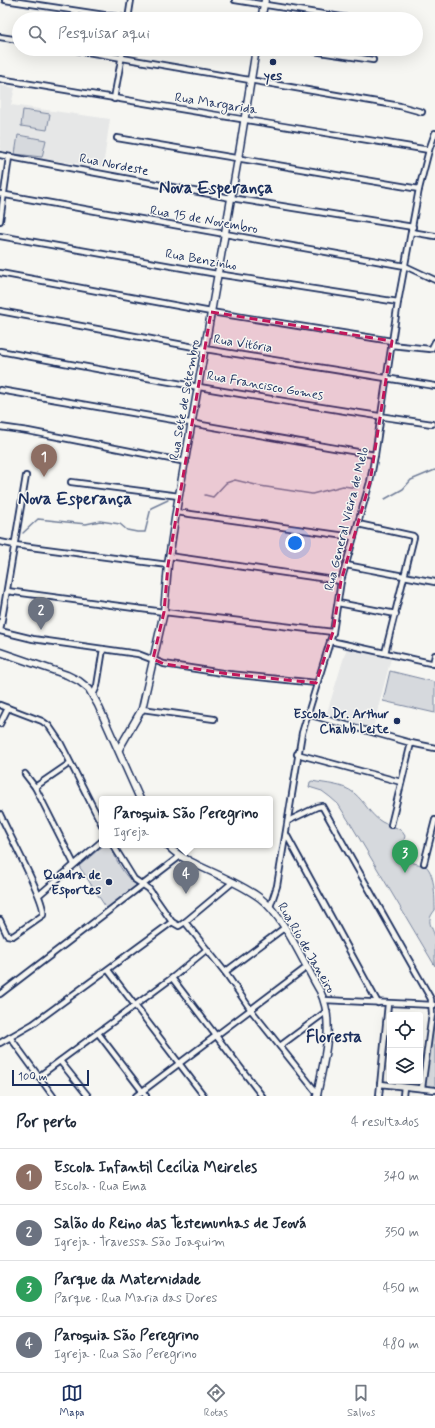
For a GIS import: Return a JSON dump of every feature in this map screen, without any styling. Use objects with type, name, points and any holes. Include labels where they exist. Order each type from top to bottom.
[{"type":"street","points":[[5,0],[83,12]]},
{"type":"street","points":[[130,12],[131,0]]},
{"type":"street","points":[[235,0],[264,3],[315,12]]},
{"type":"street","points":[[0,37],[12,39]]},
{"type":"street","points":[[110,56],[400,106],[422,112]]},
{"type":"street","name":"Rua Sete de Setembro","points":[[119,749],[142,709],[164,612],[168,565],[176,512],[186,462],[255,56]]},
{"type":"street","points":[[346,56],[373,60]]},
{"type":"street","points":[[114,99],[121,58]]},
{"type":"street","name":"Rua Margarida","points":[[0,79],[114,99],[431,147]]},
{"type":"street","name":"Rua General Vieira de Melo","points":[[270,907],[277,886],[297,754],[316,683],[330,641],[342,581],[353,537],[370,482],[398,302],[419,189],[435,133]]},
{"type":"street","points":[[117,138],[419,189]]},
{"type":"street","name":"Rua Nordeste","points":[[0,155],[412,230],[435,236]]},
{"type":"street","points":[[0,221],[2,195],[9,157]]},
{"type":"street","name":"Rua 15 de Novembro","points":[[2,195],[405,266],[435,280]]},
{"type":"street","name":"Rua Benzinho","points":[[0,236],[217,274],[398,302]]},
{"type":"street","points":[[0,272],[211,312],[392,343],[430,349],[435,342]]},
{"type":"street","name":"Rua Vitória","points":[[0,311],[205,349],[435,386]]},
{"type":"street","name":"Rua Francisco Gomes","points":[[0,351],[79,366],[381,417],[432,424]]},
{"type":"street","points":[[0,390],[375,455]]},
{"type":"street","points":[[0,427],[28,431],[186,462]]},
{"type":"street","points":[[26,476],[0,631],[33,639],[64,642],[138,654],[164,664],[221,673],[316,683]]},
{"type":"street","points":[[71,482],[179,496]]},
{"type":"street","points":[[176,512],[353,537]]},
{"type":"street","points":[[358,524],[414,537],[386,653]]},
{"type":"street","points":[[0,542],[168,565]]},
{"type":"street","points":[[170,556],[342,581]]},
{"type":"street","points":[[346,565],[406,575],[435,582]]},
{"type":"street","points":[[7,591],[332,632]]},
{"type":"street","points":[[338,603],[396,614]]},
{"type":"street","points":[[330,641],[434,664],[435,655]]},
{"type":"street","points":[[93,695],[97,686],[103,649]]},
{"type":"street","points":[[0,652],[67,675],[79,681],[89,689],[119,749],[139,796]]},
{"type":"street","points":[[0,705],[42,721],[49,726],[60,742],[99,819]]},
{"type":"street","points":[[0,724],[8,708]]},
{"type":"street","points":[[142,709],[214,718]]},
{"type":"street","points":[[307,714],[411,743],[435,748]]},
{"type":"street","points":[[391,825],[411,743]]},
{"type":"street","points":[[297,754],[401,782]]},
{"type":"street","points":[[35,788],[70,763]]},
{"type":"street","points":[[25,774],[35,788],[74,864]]},
{"type":"street","points":[[288,821],[322,806],[431,999],[434,1005],[422,1088]]},
{"type":"street","points":[[0,814],[39,895],[44,912],[43,915],[13,936],[7,935],[0,920]]},
{"type":"street","points":[[424,863],[435,820]]},
{"type":"street","points":[[286,834],[378,1003]]},
{"type":"street","points":[[39,895],[99,843]]},
{"type":"street","points":[[115,848],[134,879],[149,889],[172,922],[179,926],[232,882]]},
{"type":"street","name":"Rua Rio de Janeiro","points":[[170,848],[179,857],[232,882],[260,898],[270,907],[284,928],[307,967],[324,1000],[327,1011],[328,1038],[317,1095]]},
{"type":"street","points":[[0,994],[179,857]]},
{"type":"street","points":[[0,1043],[33,1024],[172,922]]},
{"type":"street","points":[[185,922],[225,972],[251,1010],[317,1095]]},
{"type":"street","points":[[225,972],[284,928]]},
{"type":"street","points":[[38,1077],[172,978],[206,950]]},
{"type":"street","points":[[136,1096],[307,967]]},
{"type":"street","points":[[108,970],[204,1096]]},
{"type":"street","points":[[172,978],[262,1096]]},
{"type":"street","points":[[324,1000],[434,1005]]},
{"type":"street","points":[[379,1096],[388,1004]]},
{"type":"street","points":[[280,1046],[327,1011]]},
{"type":"street","points":[[98,1033],[146,1096]]},
{"type":"street","points":[[10,1037],[53,1096]]},
{"type":"street","points":[[60,1061],[88,1096]]},
{"type":"street","points":[[380,1084],[435,1090]]},
{"type":"street","points":[[403,1096],[404,1086]]},
{"type":"highlighted area","points":[[211,312],[392,341],[370,482],[341,581],[333,632],[316,683],[229,674],[164,664],[153,659],[164,612],[168,565]]},
{"type":"shaded area","points":[[0,85],[15,88],[11,105],[110,119],[103,167],[0,153]]},
{"type":"shaded area","points":[[23,110],[50,114],[47,130],[21,126]]},
{"type":"shaded area","points":[[18,135],[46,140],[42,157],[15,154]]},
{"type":"shaded area","points":[[347,647],[391,658],[373,728],[326,716]]},
{"type":"shaded area","points":[[390,671],[435,682],[435,713],[383,701]]},
{"type":"shaded area","points":[[312,781],[340,786],[354,793],[378,819],[385,824],[401,830],[405,836],[401,851],[406,858],[413,863],[424,865],[428,868],[432,879],[434,892],[435,910],[430,918],[430,924],[435,937],[435,966],[338,804],[322,791],[309,787],[310,782]]},
{"type":"shaded area","points":[[100,848],[111,848],[124,873],[138,886],[107,909],[79,866]]},
{"type":"shaded area","points":[[435,1019],[435,1089],[425,1087],[423,1085]]},
{"type":"waterway","points":[[385,499],[403,489],[411,480],[435,470]]},
{"type":"waterway","points":[[205,495],[213,497],[226,483],[235,480],[260,486],[312,494],[343,486],[357,488]]},
{"type":"waterway","points":[[23,533],[38,519],[86,524],[100,521],[120,524],[127,530],[145,532],[151,508],[168,500]]},
{"type":"place","name":"yes","points":[[273,62]]},
{"type":"place","name":"Escola Infantil Cecília Meireles","points":[[44,477]]},
{"type":"place","name":"Salão do Reino das Testemunhas de Jeová","points":[[41,630]]},
{"type":"place","name":"Escola Dr. Arthur Chalub Leite","points":[[397,721]]},
{"type":"place","name":"Parque da Maternidade","points":[[405,873]]},
{"type":"place","name":"Quadra de Esportes","points":[[109,882]]},
{"type":"place","name":"Paroquia São Peregrino","points":[[186,894]]},
{"type":"district","name":"Nova Esperança","points":[[216,188]]},
{"type":"district","name":"Nova Esperança","points":[[75,499]]},
{"type":"district","name":"Floresta","points":[[334,1037]]}]
